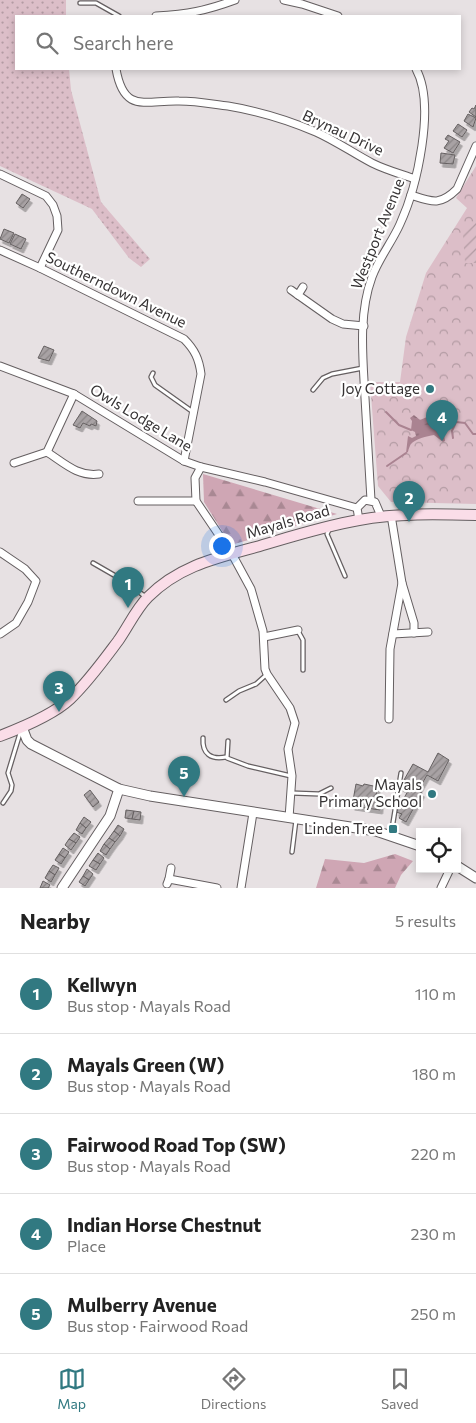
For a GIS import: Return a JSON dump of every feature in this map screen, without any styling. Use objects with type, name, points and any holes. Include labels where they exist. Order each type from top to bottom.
[{"type":"main road","name":"Mayals Road","points":[[0,736],[22,727],[63,705],[70,699],[94,672],[147,598],[163,584],[189,568],[209,560],[332,525],[359,520],[386,516],[476,515]]},
{"type":"street","points":[[174,15],[192,14],[234,0]]},
{"type":"street","points":[[284,0],[335,15]]},
{"type":"street","name":"Brynau Drive","points":[[116,70],[124,93],[136,102],[147,103],[178,100],[255,111],[315,132],[374,164],[415,179]]},
{"type":"street","name":"Westport Avenue","points":[[371,500],[364,368],[366,298],[372,278],[400,225],[415,179],[425,107],[421,81],[416,70]]},
{"type":"street","points":[[411,195],[430,202],[437,202],[452,194],[457,189],[476,146]]},
{"type":"street","points":[[0,174],[46,196],[53,205],[57,216],[58,230],[40,268]]},
{"type":"street","name":"Southerndown Avenue","points":[[0,250],[184,339],[193,348],[199,360],[202,374],[184,461]]},
{"type":"street","points":[[298,294],[303,286]]},
{"type":"street","points":[[290,290],[332,319],[343,324],[364,326]]},
{"type":"street","name":"Owls Lodge Lane","points":[[0,366],[74,394],[184,461],[357,508]]},
{"type":"street","points":[[14,463],[48,452],[74,394]]},
{"type":"street","points":[[48,452],[77,471],[89,475],[99,474]]},
{"type":"street","points":[[201,467],[195,478],[196,501],[221,538],[251,589],[264,637],[266,674],[290,708],[294,717],[295,723],[288,749],[292,776],[292,818]]},
{"type":"street","points":[[359,520],[357,508],[362,502],[371,500],[375,502],[386,516],[402,583],[414,622],[414,633]]},
{"type":"street","points":[[138,501],[196,501]]},
{"type":"street","points":[[0,552],[25,569],[36,581],[28,602],[16,623],[0,634]]},
{"type":"street","points":[[389,719],[389,678],[393,634],[402,583]]},
{"type":"street","points":[[264,637],[298,630]]},
{"type":"street","points":[[393,634],[428,632]]},
{"type":"street","points":[[22,727],[27,740],[31,744],[119,789],[253,813],[376,831],[416,845]]},
{"type":"street","points":[[62,888],[110,816],[119,789]]},
{"type":"street","points":[[241,888],[253,813]]},
{"type":"street","points":[[171,868],[168,881],[217,888]]},
{"type":"street","points":[[461,869],[476,878]]},
{"type":"street","points":[[440,888],[448,873]]},
{"type":"lane","points":[[80,3],[96,3],[117,15]]},
{"type":"lane","points":[[313,390],[323,378],[332,374],[364,368]]},
{"type":"lane","points":[[153,373],[151,377],[155,385],[193,412]]},
{"type":"lane","points":[[332,525],[327,534],[345,576]]},
{"type":"lane","points":[[93,563],[126,582],[147,598]]},
{"type":"lane","points":[[298,630],[303,640],[303,670]]},
{"type":"lane","points":[[226,700],[239,691],[256,684],[266,674]]},
{"type":"lane","points":[[3,804],[11,791],[12,785],[8,773],[22,727]]},
{"type":"lane","points":[[204,738],[204,749],[208,755],[216,758],[226,757],[248,766],[292,776]]},
{"type":"lane","points":[[226,757],[228,741]]},
{"type":"lane","points":[[391,836],[401,773]]},
{"type":"lane","points":[[291,793],[319,794],[331,788]]},
{"type":"lane","points":[[292,818],[292,852]]},
{"type":"green space","points":[[0,0],[66,0],[66,15],[15,15],[15,70],[69,70],[71,90],[101,202],[150,259],[141,267],[129,258],[92,209],[0,166]]},
{"type":"green space","points":[[476,166],[476,504],[391,502],[378,486],[370,382],[400,382],[406,337],[426,273],[467,208],[456,198]]},
{"type":"green space","points":[[476,222],[476,263],[465,263],[463,234]]},
{"type":"green space","points":[[203,474],[337,514],[231,545],[204,502]]},
{"type":"green space","points":[[395,854],[413,861],[401,875],[395,888],[316,888],[325,859],[364,863]]},
{"type":"water","points":[[434,414],[441,416],[445,441],[443,442],[434,435],[418,439],[413,442],[406,453],[408,436],[412,438],[416,436],[415,432],[411,430],[412,421],[410,418],[414,415],[420,420]]},
{"type":"building","points":[[476,105],[476,117],[469,112]]},
{"type":"building","points":[[468,114],[476,118],[473,127],[464,121]]},
{"type":"building","points":[[458,124],[467,130],[462,137],[453,131]]},
{"type":"building","points":[[448,135],[460,142],[453,153],[444,148],[449,141],[445,139]]},
{"type":"building","points":[[441,153],[455,155],[453,164],[440,163]]},
{"type":"building","points":[[22,194],[30,199],[23,208],[16,203]]},
{"type":"building","points":[[4,229],[14,233],[9,243],[0,239]]},
{"type":"building","points":[[15,234],[26,239],[21,249],[10,244]]},
{"type":"building","points":[[44,346],[54,350],[49,361],[38,358]]},
{"type":"building","points":[[82,411],[97,421],[96,426],[83,423],[80,428],[73,425]]},
{"type":"building","points":[[438,753],[449,760],[438,781],[427,775],[418,791],[422,793],[406,822],[399,818],[402,814],[396,812],[408,791],[400,787],[413,764],[428,772]]},
{"type":"building","points":[[356,784],[378,787],[376,795],[382,796],[380,810],[352,806]]},
{"type":"building","points":[[90,790],[99,802],[93,807],[84,795]]},
{"type":"building","points":[[126,810],[134,811],[132,819],[125,818]]},
{"type":"building","points":[[134,811],[141,812],[140,820],[132,819]]},
{"type":"building","points":[[84,817],[91,822],[86,828],[80,823]]},
{"type":"building","points":[[80,823],[86,828],[82,834],[76,830]]},
{"type":"building","points":[[118,825],[124,829],[120,836],[114,831]]},
{"type":"building","points":[[114,831],[120,836],[115,842],[109,838]]},
{"type":"building","points":[[74,833],[80,837],[76,843],[69,839]]},
{"type":"building","points":[[109,838],[115,842],[110,849],[104,844]]},
{"type":"building","points":[[69,839],[76,843],[71,850],[65,845]]},
{"type":"building","points":[[104,844],[110,849],[106,855],[100,851]]},
{"type":"building","points":[[63,848],[69,852],[65,858],[59,854]]},
{"type":"building","points":[[98,853],[104,858],[100,864],[93,860]]},
{"type":"building","points":[[59,854],[65,858],[61,864],[55,860]]},
{"type":"building","points":[[93,860],[100,864],[96,870],[89,866]]},
{"type":"building","points":[[53,865],[59,868],[55,875],[49,871]]},
{"type":"building","points":[[87,869],[93,874],[89,880],[83,876]]},
{"type":"building","points":[[49,871],[55,875],[51,882],[45,878]]},
{"type":"building","points":[[83,876],[89,880],[85,886],[79,882]]},
{"type":"building","points":[[43,881],[50,885],[48,888],[40,888]]},
{"type":"waterway","points":[[386,412],[399,425],[411,430]]},
{"type":"waterway","points":[[441,418],[448,417],[456,422],[452,431],[453,438]]},
{"type":"waterway","points":[[456,422],[465,423],[473,434],[476,434]]},
{"type":"waterway","points":[[387,466],[406,453]]},
{"type":"place","name":"Joy Cottage","points":[[430,389]]},
{"type":"place","name":"Indian Horse Chestnut","points":[[442,441]]},
{"type":"place","name":"Mayals Green (W)","points":[[409,522]]},
{"type":"place","name":"Kellwyn","points":[[128,608]]},
{"type":"place","name":"Fairwood Road Top (SW)","points":[[59,712]]},
{"type":"place","name":"Mayals Primary School","points":[[432,794]]},
{"type":"place","name":"Mulberry Avenue","points":[[184,797]]},
{"type":"place","name":"Linden Tree","points":[[393,829]]}]
